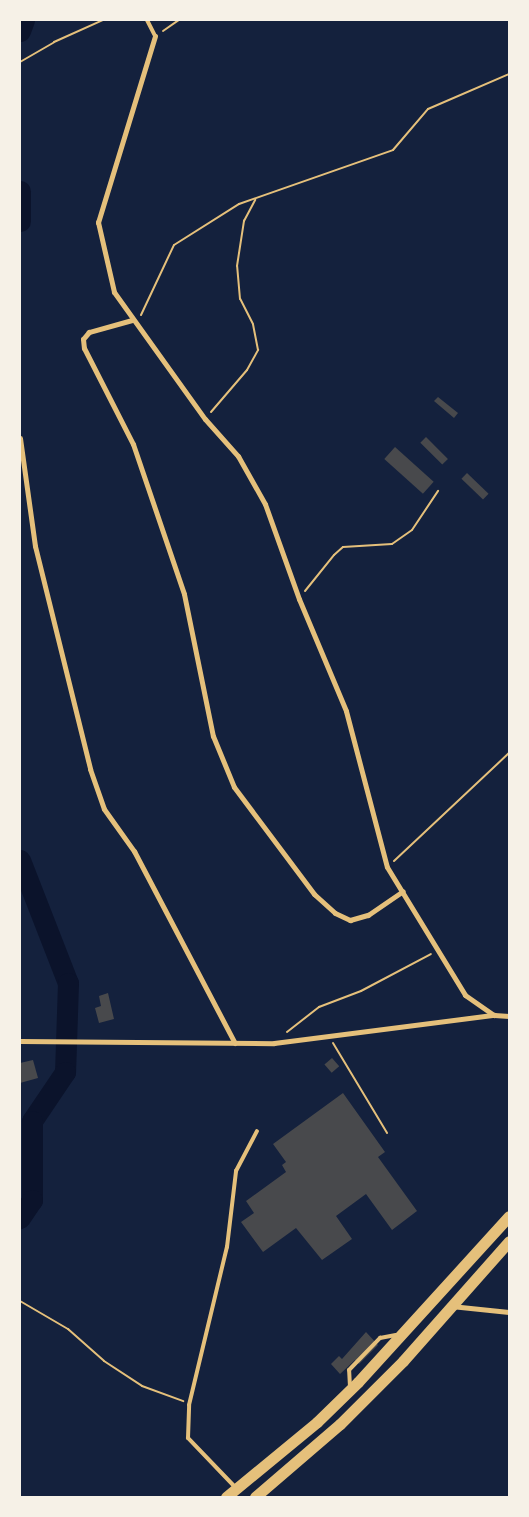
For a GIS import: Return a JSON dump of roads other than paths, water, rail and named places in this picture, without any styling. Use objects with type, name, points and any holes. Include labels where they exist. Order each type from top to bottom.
[{"type":"main road","points":[[226,1497],[350,1390],[404,1334],[509,1216]]},
{"type":"main road","points":[[255,1497],[340,1424],[509,1241]]},
{"type":"street","points":[[155,36],[98,222],[114,292],[136,327],[205,419],[238,456],[265,504],[299,599],[346,711],[387,868],[403,891],[437,951],[465,995],[494,1015]]},
{"type":"street","points":[[132,320],[90,332],[83,339],[84,348],[133,444],[184,594],[213,736],[234,787],[314,894],[335,913],[350,920],[368,915],[403,891]]},
{"type":"street","points":[[20,438],[35,546],[90,769],[101,801],[134,850],[234,1043]]},
{"type":"street","points":[[20,1041],[274,1043],[494,1015],[509,1016]]},
{"type":"street","points":[[451,1306],[509,1312]]},
{"type":"lane","points":[[147,20],[155,36]]},
{"type":"lane","points":[[236,1489],[188,1438],[189,1405],[227,1247],[236,1171],[257,1131]]},
{"type":"waterway","points":[[20,31],[24,20]]},
{"type":"waterway","points":[[20,191],[20,221]]},
{"type":"waterway","points":[[20,860],[68,983],[65,1072],[32,1121],[32,1200],[20,1218]]}]
